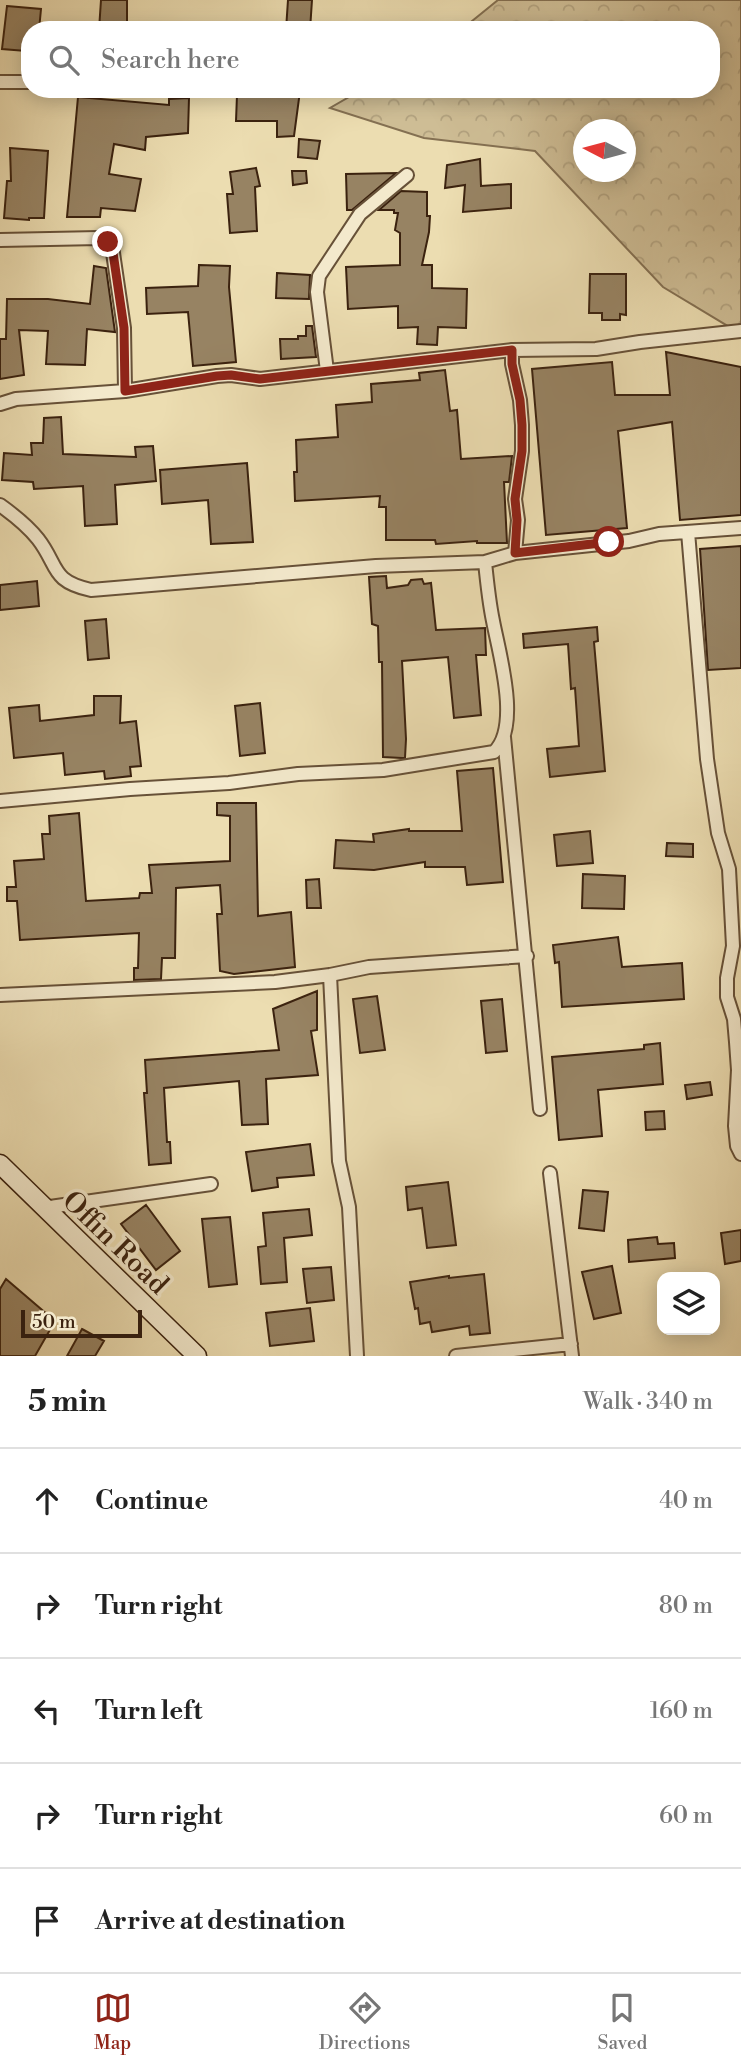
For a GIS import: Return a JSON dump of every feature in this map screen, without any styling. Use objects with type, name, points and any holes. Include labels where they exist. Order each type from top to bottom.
[{"type":"street","points":[[0,82],[21,82]]},
{"type":"street","points":[[327,371],[317,292],[319,276],[360,215],[407,175]]},
{"type":"street","points":[[0,240],[99,238],[112,246],[124,328],[125,391]]},
{"type":"street","points":[[0,404],[40,396],[125,391],[217,376],[260,379],[512,350],[596,349],[741,331]]},
{"type":"street","points":[[512,350],[522,425],[521,462],[515,499],[515,553]]},
{"type":"street","points":[[0,505],[37,538],[52,567],[63,580],[91,590],[376,566],[485,562],[515,553],[629,541],[659,534],[741,528]]},
{"type":"street","points":[[688,533],[707,760],[718,833],[729,869],[733,946],[727,978],[727,997],[737,1020],[735,1126],[737,1146],[741,1154]]},
{"type":"street","points":[[485,562],[493,621],[506,681],[504,734],[540,1109]]},
{"type":"street","points":[[0,802],[130,789],[229,783],[298,774],[383,770],[494,752],[499,748],[504,734]]},
{"type":"street","points":[[0,995],[275,982],[369,967],[527,956]]},
{"type":"street","points":[[330,975],[339,1161],[349,1207],[357,1356]]},
{"type":"street","name":"Offin Road","points":[[0,1164],[197,1356]]},
{"type":"street","points":[[456,1356],[572,1350],[550,1173]]},
{"type":"street","points":[[43,1208],[211,1184]]},
{"type":"green space","points":[[498,0],[741,0],[741,334],[663,287],[535,151],[424,138],[330,108],[347,98],[720,98],[720,21],[472,21]]},
{"type":"building","points":[[101,0],[127,0],[127,21],[100,21]]},
{"type":"building","points":[[288,0],[312,0],[311,21],[287,21]]},
{"type":"building","points":[[7,6],[41,9],[40,21],[21,21],[21,51],[2,49]]},
{"type":"building","points":[[78,98],[169,105],[169,99],[189,98],[188,133],[146,137],[145,150],[114,144],[109,174],[141,179],[135,211],[101,208],[100,217],[67,217]]},
{"type":"building","points":[[237,98],[299,98],[294,136],[277,137],[277,121],[236,121]]},
{"type":"building","points":[[299,139],[320,141],[317,159],[298,157]]},
{"type":"building","points":[[10,148],[48,151],[44,218],[4,218],[7,181],[11,181]]},
{"type":"building","points":[[480,159],[481,186],[511,184],[511,208],[463,212],[465,185],[445,188],[447,165]]},
{"type":"building","points":[[256,168],[260,186],[255,187],[257,231],[230,233],[227,194],[233,194],[230,172]]},
{"type":"building","points":[[292,171],[306,171],[307,183],[293,185]]},
{"type":"building","points":[[396,173],[352,210],[347,210],[346,174]]},
{"type":"building","points":[[401,191],[427,192],[429,232],[422,265],[432,265],[432,288],[467,289],[466,328],[438,327],[437,345],[417,344],[418,327],[398,328],[398,306],[348,309],[346,267],[400,265],[400,233],[395,230],[398,213],[394,213],[394,210],[379,210]]},
{"type":"building","points":[[199,265],[230,266],[229,287],[236,362],[193,366],[188,312],[147,314],[146,288],[198,286]]},
{"type":"building","points":[[94,266],[106,268],[115,332],[87,329],[85,365],[46,364],[48,331],[19,330],[24,375],[0,379],[0,339],[6,339],[7,299],[48,299],[90,304]]},
{"type":"building","points":[[277,273],[310,275],[309,299],[276,298]]},
{"type":"building","points":[[590,274],[626,274],[626,315],[620,314],[620,320],[602,320],[602,313],[589,313]]},
{"type":"building","points":[[306,326],[312,326],[316,357],[281,359],[280,339],[306,336]]},
{"type":"building","points":[[666,352],[741,367],[741,515],[680,520],[672,422],[618,431],[627,528],[546,535],[532,369],[612,362],[615,395],[670,395]]},
{"type":"building","points":[[445,370],[450,411],[457,410],[461,459],[512,456],[509,482],[504,482],[507,543],[477,541],[436,544],[435,540],[386,540],[386,507],[379,507],[380,496],[295,501],[296,440],[338,437],[336,405],[372,402],[371,384],[420,380],[419,373]]},
{"type":"building","points":[[61,417],[63,454],[136,457],[135,447],[153,446],[156,481],[115,485],[117,524],[85,526],[83,486],[34,489],[33,482],[2,480],[4,453],[32,455],[31,443],[43,443],[44,418]]},
{"type":"building","points":[[247,463],[253,542],[211,544],[208,500],[162,504],[160,470]]},
{"type":"building","points":[[741,546],[741,668],[708,670],[700,549]]},
{"type":"building","points":[[386,576],[387,588],[408,585],[411,580],[422,579],[424,584],[431,583],[436,630],[485,628],[486,655],[476,655],[481,715],[454,718],[448,657],[402,661],[405,758],[383,757],[382,662],[379,662],[378,626],[372,624],[369,577]]},
{"type":"building","points":[[37,581],[39,606],[0,610],[0,585]]},
{"type":"building","points":[[106,619],[109,658],[88,660],[85,621]]},
{"type":"building","points":[[597,627],[598,641],[594,642],[605,771],[550,777],[547,749],[579,746],[575,688],[571,689],[568,644],[524,648],[523,634]]},
{"type":"building","points":[[94,696],[121,696],[120,723],[136,721],[141,766],[130,767],[131,776],[105,779],[104,771],[65,775],[63,753],[14,758],[9,708],[39,705],[40,721],[94,715]]},
{"type":"building","points":[[260,703],[265,753],[240,756],[235,706]]},
{"type":"building","points":[[493,768],[503,882],[467,885],[465,867],[425,867],[425,862],[374,870],[334,868],[336,840],[374,842],[373,834],[409,829],[462,831],[457,771]]},
{"type":"building","points":[[217,803],[256,803],[258,916],[291,912],[295,967],[234,974],[220,971],[217,914],[222,914],[220,885],[176,888],[175,958],[162,958],[161,979],[134,980],[134,968],[138,968],[139,933],[20,940],[17,901],[7,901],[7,887],[16,887],[14,861],[44,859],[42,834],[50,834],[49,816],[79,813],[86,901],[139,898],[140,893],[152,893],[149,865],[230,861],[230,816],[217,815]]},
{"type":"building","points":[[590,831],[593,863],[557,866],[554,835]]},
{"type":"building","points":[[667,843],[693,844],[693,857],[666,856]]},
{"type":"building","points":[[583,874],[625,876],[624,909],[582,908]]},
{"type":"building","points":[[319,879],[321,908],[307,908],[306,880]]},
{"type":"building","points":[[618,937],[622,967],[682,963],[684,999],[562,1007],[559,962],[555,963],[553,945]]},
{"type":"building","points":[[317,991],[317,1030],[311,1031],[318,1075],[266,1079],[268,1124],[242,1125],[239,1081],[164,1088],[171,1163],[149,1165],[144,1093],[147,1093],[145,1060],[279,1050],[273,1009]]},
{"type":"building","points":[[377,996],[385,1050],[360,1053],[353,999]]},
{"type":"building","points":[[502,999],[507,1051],[486,1053],[481,1001]]},
{"type":"building","points":[[660,1043],[663,1084],[598,1090],[602,1136],[559,1140],[552,1057],[644,1049],[644,1045]]},
{"type":"building","points":[[710,1082],[712,1095],[687,1099],[685,1085]]},
{"type":"building","points":[[664,1111],[665,1129],[646,1130],[645,1112]]},
{"type":"building","points":[[310,1144],[314,1175],[277,1178],[278,1187],[252,1191],[246,1152]]},
{"type":"building","points":[[448,1182],[456,1245],[427,1248],[422,1208],[408,1210],[406,1187]]},
{"type":"building","points":[[583,1190],[608,1192],[604,1231],[579,1228]]},
{"type":"building","points":[[146,1205],[180,1251],[156,1270],[121,1224]]},
{"type":"building","points":[[309,1209],[312,1235],[284,1238],[287,1282],[261,1284],[258,1247],[266,1246],[263,1213]]},
{"type":"building","points":[[230,1217],[237,1284],[209,1287],[202,1219]]},
{"type":"building","points":[[741,1230],[741,1261],[725,1264],[721,1233]]},
{"type":"building","points":[[657,1237],[658,1244],[674,1243],[675,1258],[629,1262],[628,1240]]},
{"type":"building","points":[[612,1266],[621,1313],[594,1319],[582,1272]]},
{"type":"building","points":[[331,1267],[334,1300],[307,1303],[303,1269]]},
{"type":"building","points":[[484,1274],[490,1333],[470,1335],[469,1326],[432,1332],[430,1322],[420,1324],[410,1282]]},
{"type":"building","points":[[6,1279],[55,1321],[35,1356],[0,1356],[0,1289]]},
{"type":"building","points":[[310,1308],[314,1341],[270,1346],[266,1313]]},
{"type":"building","points":[[82,1329],[104,1341],[95,1356],[67,1356]]},
{"type":"route","points":[[108,242],[112,246],[124,328],[125,391],[217,376],[260,379],[512,350],[522,425],[520,473],[515,499],[515,553],[609,542]]}]
